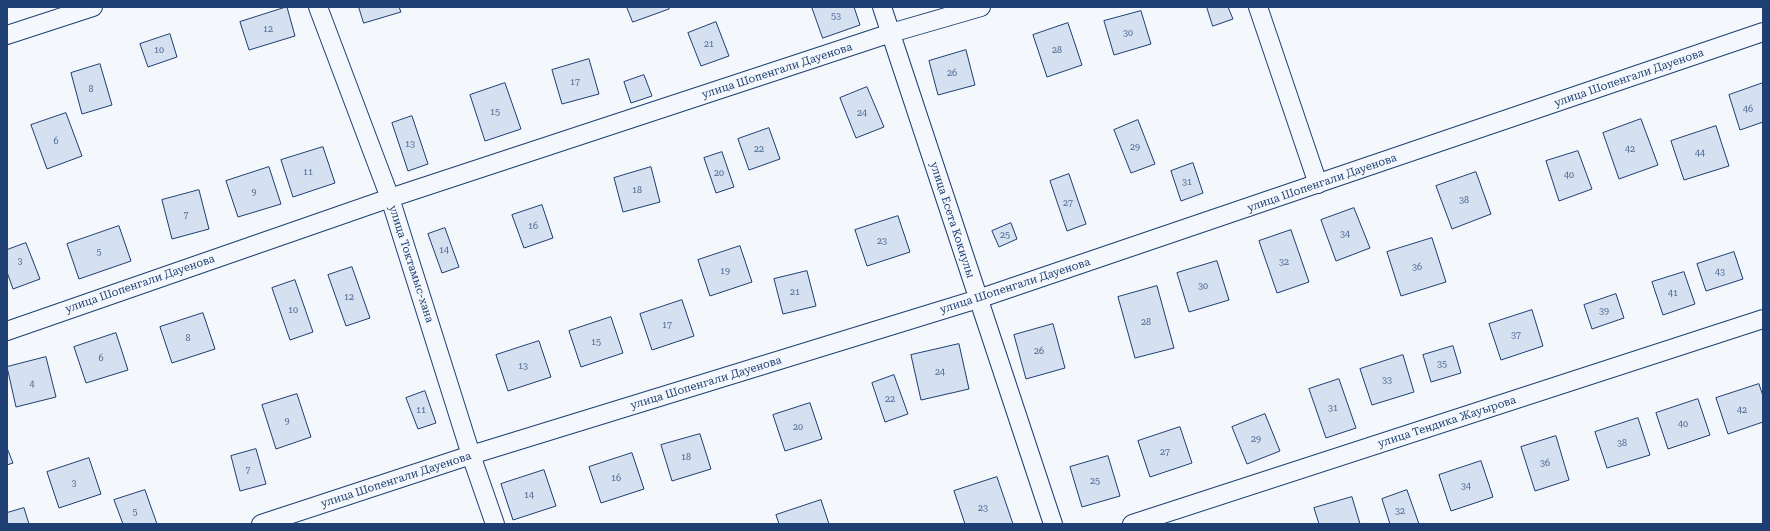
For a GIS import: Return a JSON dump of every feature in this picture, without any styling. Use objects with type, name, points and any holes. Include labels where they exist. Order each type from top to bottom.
[{"type":"street","points":[[7,35],[92,7]]},
{"type":"street","name":"улица Токтамыс-хана","points":[[318,7],[390,198],[471,455],[495,524]]},
{"type":"street","name":"улица Есета Кокиулы","points":[[882,7],[1053,524]]},
{"type":"street","name":"улица Шопенгали Дауенова","points":[[7,330],[390,198],[891,33],[981,7]]},
{"type":"street","points":[[1258,7],[1318,184]]},
{"type":"street","name":"улица Шопенгали Дауенова","points":[[261,524],[471,455],[978,299],[1763,32]]},
{"type":"street","name":"улица Тендика Жауырова","points":[[1132,524],[1763,319]]},
{"type":"building","points":[[287,7],[295,36],[249,50],[240,22]]},
{"type":"building","points":[[359,7],[399,7],[401,12],[364,23]]},
{"type":"building","points":[[627,7],[669,7],[669,9],[633,22]]},
{"type":"building","points":[[812,7],[854,7],[860,25],[823,38]]},
{"type":"building","points":[[1207,7],[1228,7],[1233,19],[1213,26]]},
{"type":"building","points":[[1141,11],[1151,44],[1114,55],[1104,21]]},
{"type":"building","points":[[716,22],[729,56],[701,66],[688,33]]},
{"type":"building","points":[[1068,23],[1082,65],[1047,77],[1033,35]]},
{"type":"building","points":[[170,34],[177,57],[148,67],[140,44]]},
{"type":"building","points":[[966,50],[975,85],[938,95],[929,61]]},
{"type":"building","points":[[589,59],[599,94],[562,104],[552,70]]},
{"type":"building","points":[[100,64],[112,105],[82,114],[71,73]]},
{"type":"building","points":[[644,75],[652,96],[631,103],[624,82]]},
{"type":"building","points":[[505,83],[521,129],[485,141],[470,95]]},
{"type":"building","points":[[1763,83],[1763,122],[1740,130],[1729,95]]},
{"type":"building","points":[[867,87],[884,127],[856,138],[840,98]]},
{"type":"building","points":[[66,113],[82,156],[47,169],[31,125]]},
{"type":"building","points":[[412,116],[428,164],[408,171],[392,123]]},
{"type":"building","points":[[1641,119],[1658,165],[1619,179],[1603,133]]},
{"type":"building","points":[[1138,120],[1155,164],[1131,173],[1114,130]]},
{"type":"building","points":[[1716,126],[1729,166],[1684,180],[1671,141]]},
{"type":"building","points":[[769,128],[780,159],[749,170],[738,139]]},
{"type":"building","points":[[323,147],[335,183],[293,197],[281,160]]},
{"type":"building","points":[[1578,151],[1592,189],[1559,201],[1546,161]]},
{"type":"building","points":[[722,152],[734,187],[716,193],[704,158]]},
{"type":"building","points":[[1193,163],[1203,193],[1181,201],[1171,171]]},
{"type":"building","points":[[269,167],[281,204],[238,217],[226,181]]},
{"type":"building","points":[[651,167],[660,202],[623,212],[614,178]]},
{"type":"building","points":[[1476,172],[1491,214],[1452,229],[1436,186]]},
{"type":"building","points":[[1069,174],[1086,224],[1067,231],[1050,181]]},
{"type":"building","points":[[199,190],[209,229],[172,239],[162,200]]},
{"type":"building","points":[[542,205],[553,238],[524,248],[512,215]]},
{"type":"building","points":[[1354,208],[1370,248],[1336,261],[1321,220]]},
{"type":"building","points":[[898,216],[910,252],[867,266],[855,230]]},
{"type":"building","points":[[1011,223],[1017,239],[999,247],[992,231]]},
{"type":"building","points":[[119,226],[131,261],[79,279],[67,244]]},
{"type":"building","points":[[445,228],[459,267],[442,273],[428,234]]},
{"type":"building","points":[[1291,230],[1309,282],[1277,293],[1259,241]]},
{"type":"building","points":[[1432,238],[1446,282],[1401,296],[1387,252]]},
{"type":"building","points":[[26,243],[40,279],[13,289],[7,272],[7,250]]},
{"type":"building","points":[[740,246],[752,282],[710,296],[698,260]]},
{"type":"building","points":[[1734,252],[1743,279],[1706,291],[1697,264]]},
{"type":"building","points":[[1217,261],[1229,300],[1189,312],[1177,273]]},
{"type":"building","points":[[352,267],[370,318],[346,326],[328,275]]},
{"type":"building","points":[[807,271],[816,306],[783,314],[774,279]]},
{"type":"building","points":[[1684,272],[1695,304],[1663,315],[1652,282]]},
{"type":"building","points":[[295,280],[313,332],[290,340],[272,288]]},
{"type":"building","points":[[1157,286],[1174,348],[1135,358],[1118,297]]},
{"type":"building","points":[[1616,294],[1624,318],[1592,329],[1584,305]]},
{"type":"building","points":[[682,300],[694,336],[652,350],[640,314]]},
{"type":"building","points":[[1532,310],[1543,346],[1501,360],[1489,324]]},
{"type":"building","points":[[203,313],[215,349],[172,363],[160,327]]},
{"type":"building","points":[[611,317],[623,353],[581,367],[569,331]]},
{"type":"building","points":[[1053,324],[1065,368],[1026,379],[1014,335]]},
{"type":"building","points":[[116,333],[128,370],[86,383],[74,347]]},
{"type":"building","points":[[539,341],[551,377],[508,391],[496,355]]},
{"type":"building","points":[[959,344],[969,389],[921,400],[911,355]]},
{"type":"building","points":[[1453,346],[1461,373],[1431,382],[1423,355]]},
{"type":"building","points":[[1403,355],[1414,392],[1372,405],[1360,369]]},
{"type":"building","points":[[46,357],[56,397],[16,407],[7,367]]},
{"type":"building","points":[[894,375],[908,414],[885,422],[872,383]]},
{"type":"building","points":[[1339,379],[1356,428],[1326,438],[1309,389]]},
{"type":"building","points":[[1759,384],[1763,396],[1763,422],[1728,434],[1716,398]]},
{"type":"building","points":[[425,391],[436,423],[418,429],[406,398]]},
{"type":"building","points":[[297,394],[311,437],[276,449],[262,405]]},
{"type":"building","points":[[1698,399],[1710,435],[1668,449],[1656,413]]},
{"type":"building","points":[[810,403],[822,439],[785,451],[773,415]]},
{"type":"building","points":[[1265,414],[1280,451],[1247,464],[1232,427]]},
{"type":"building","points":[[1638,418],[1650,455],[1607,468],[1595,432]]},
{"type":"building","points":[[1180,427],[1192,463],[1150,477],[1138,441]]},
{"type":"building","points":[[700,434],[711,469],[672,481],[661,445]]},
{"type":"building","points":[[1556,436],[1569,480],[1535,491],[1521,447]]},
{"type":"building","points":[[7,448],[13,463],[7,465]]},
{"type":"building","points":[[256,449],[266,484],[240,491],[231,456]]},
{"type":"building","points":[[632,453],[644,489],[601,503],[589,467]]},
{"type":"building","points":[[1108,456],[1120,496],[1082,507],[1070,467]]},
{"type":"building","points":[[89,458],[101,494],[59,508],[47,472]]},
{"type":"building","points":[[1481,461],[1493,497],[1451,511],[1439,475]]},
{"type":"building","points":[[544,470],[556,506],[513,520],[501,484]]},
{"type":"building","points":[[997,477],[1013,524],[965,524],[954,491]]},
{"type":"building","points":[[145,490],[157,524],[123,524],[114,500]]},
{"type":"building","points":[[1407,490],[1419,524],[1390,524],[1382,499]]},
{"type":"building","points":[[1352,497],[1360,524],[1319,524],[1314,508]]},
{"type":"building","points":[[821,500],[829,524],[779,524],[776,515]]},
{"type":"building","points":[[24,508],[29,524],[7,524],[7,513]]}]
